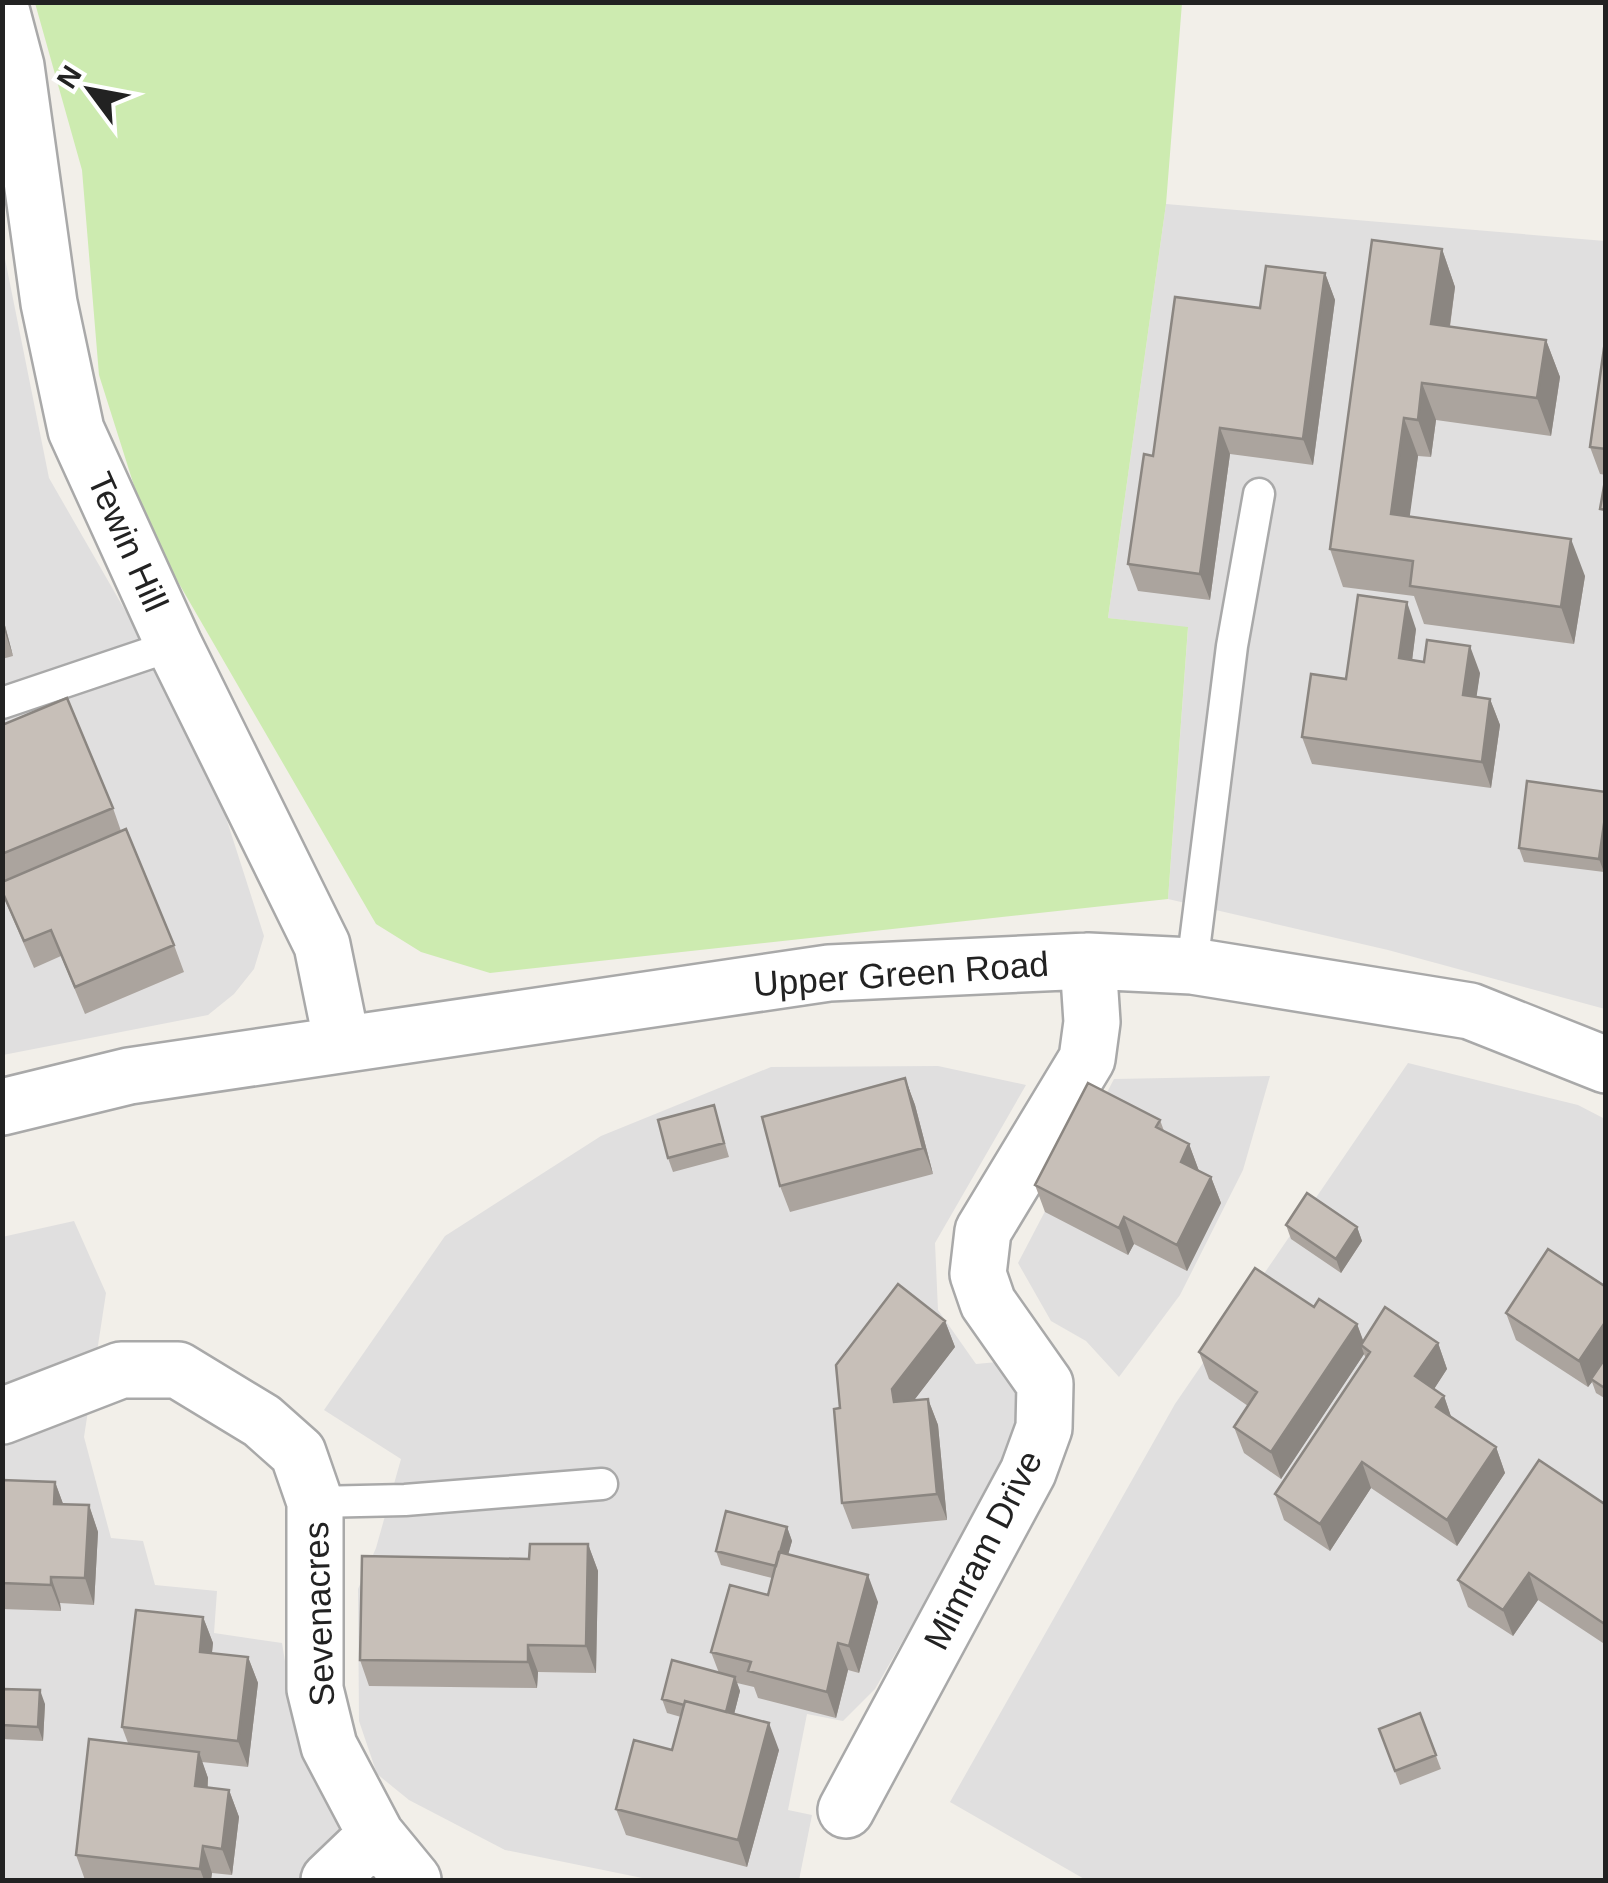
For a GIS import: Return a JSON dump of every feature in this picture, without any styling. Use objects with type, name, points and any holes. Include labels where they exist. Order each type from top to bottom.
[{"type":"street","name":"Tewin Hill","points":[[2,13],[16,66],[50,302],[76,430],[174,645],[322,945],[342,1043]]},
{"type":"street","name":"Upper Green Road","points":[[2,1107],[128,1076],[829,973],[1088,961],[1192,966],[1470,1011],[1560,1044],[1606,1066]]},
{"type":"street","name":"Mimram Drive","points":[[846,1810],[1028,1472],[1044,1428],[1045,1384],[988,1303],[978,1274],[983,1231],[1087,1059],[1092,1022],[1088,961]]},
{"type":"street","name":"Sevenacres","points":[[2,1416],[121,1370],[178,1370],[262,1421],[298,1453],[316,1502],[315,1689],[329,1746],[376,1835],[413,1880]]},
{"type":"street","points":[[329,1880],[376,1835]]},
{"type":"lane","points":[[1192,966],[1232,646],[1258,494]]},
{"type":"lane","points":[[2,703],[174,645]]},
{"type":"lane","name":"Sevenacres","points":[[316,1502],[405,1500],[602,1484]]},
{"type":"shaded area","points":[[1166,204],[1605,241],[1605,1009],[1388,950],[1168,899],[1188,628],[1108,618]]},
{"type":"shaded area","points":[[2,244],[49,478],[203,746],[264,936],[254,969],[234,994],[208,1015],[3,1055]]},
{"type":"shaded area","points":[[1408,1063],[1578,1105],[1605,1119],[1605,1880],[1086,1880],[950,1802],[1175,1404]]},
{"type":"shaded area","points":[[938,1066],[1026,1085],[935,1243],[938,1310],[976,1364],[1008,1361],[1019,1410],[1002,1468],[875,1689],[843,1721],[807,1714],[788,1810],[812,1815],[799,1880],[652,1880],[505,1850],[409,1800],[377,1774],[359,1721],[358,1589],[376,1548],[401,1459],[324,1410],[445,1236],[601,1136],[771,1067]]},
{"type":"shaded area","points":[[1270,1076],[1243,1170],[1180,1295],[1119,1377],[1086,1341],[1051,1321],[1018,1263],[1114,1079]]},
{"type":"shaded area","points":[[74,1221],[106,1293],[84,1437],[111,1538],[143,1541],[155,1585],[217,1591],[214,1633],[282,1643],[292,1704],[330,1812],[392,1880],[3,1880],[2,1237]]},
{"type":"green space","points":[[35,3],[1182,3],[1166,204],[1108,618],[1188,627],[1168,899],[490,973],[421,952],[376,924],[148,530],[99,375],[82,170]]},
{"type":"building","points":[[1372,240],[1442,249],[1431,324],[1546,340],[1537,398],[1422,383],[1418,420],[1404,418],[1391,514],[1571,539],[1561,607],[1410,586],[1413,561],[1330,549]]},
{"type":"building","points":[[1266,266],[1325,273],[1303,439],[1220,428],[1200,574],[1128,564],[1144,454],[1153,456],[1175,297],[1260,308]]},
{"type":"building","points":[[1606,334],[1606,449],[1590,447]]},
{"type":"building","points":[[1606,475],[1606,510],[1600,509]]},
{"type":"building","points":[[1358,595],[1407,602],[1399,658],[1424,662],[1427,640],[1470,646],[1463,695],[1490,699],[1482,762],[1302,737],[1311,674],[1346,679]]},
{"type":"building","points":[[67,698],[113,808],[2,854],[2,725]]},
{"type":"building","points":[[1527,781],[1606,792],[1599,859],[1519,848]]},
{"type":"building","points":[[126,829],[174,945],[75,987],[51,930],[24,941],[2,891],[2,882]]},
{"type":"building","points":[[905,1078],[923,1148],[780,1186],[762,1117]]},
{"type":"building","points":[[1088,1083],[1160,1120],[1156,1127],[1189,1144],[1181,1162],[1211,1177],[1177,1245],[1124,1217],[1119,1228],[1035,1185]]},
{"type":"building","points":[[714,1105],[724,1143],[668,1158],[658,1120]]},
{"type":"building","points":[[1307,1193],[1357,1227],[1336,1259],[1286,1225]]},
{"type":"building","points":[[1548,1249],[1606,1287],[1606,1321],[1579,1361],[1506,1313]]},
{"type":"building","points":[[1255,1268],[1314,1307],[1319,1299],[1357,1324],[1271,1452],[1234,1427],[1257,1392],[1199,1352]]},
{"type":"building","points":[[898,1284],[945,1321],[892,1389],[894,1402],[928,1399],[937,1494],[842,1503],[834,1409],[840,1408],[836,1365]]},
{"type":"building","points":[[1385,1307],[1438,1343],[1415,1376],[1444,1396],[1436,1407],[1496,1447],[1447,1520],[1362,1462],[1320,1524],[1275,1494],[1370,1352],[1361,1345]]},
{"type":"building","points":[[1606,1357],[1606,1389],[1591,1379]]},
{"type":"building","points":[[1539,1460],[1606,1505],[1606,1625],[1529,1573],[1503,1610],[1458,1580]]},
{"type":"building","points":[[2,1480],[55,1482],[54,1504],[89,1505],[85,1578],[51,1577],[51,1585],[2,1583]]},
{"type":"building","points":[[726,1511],[787,1527],[776,1566],[716,1551]]},
{"type":"building","points":[[530,1544],[588,1544],[586,1646],[528,1645],[528,1662],[360,1660],[362,1556],[529,1559]]},
{"type":"building","points":[[779,1552],[868,1575],[849,1646],[838,1643],[827,1692],[748,1671],[751,1662],[711,1652],[730,1585],[768,1595]]},
{"type":"building","points":[[136,1610],[203,1617],[200,1652],[248,1657],[238,1741],[122,1727]]},
{"type":"building","points":[[672,1660],[735,1677],[726,1712],[662,1699]]},
{"type":"building","points":[[2,1689],[40,1690],[38,1727],[2,1725]]},
{"type":"building","points":[[685,1701],[769,1723],[738,1840],[616,1809],[634,1740],[672,1750]]},
{"type":"building","points":[[1420,1713],[1436,1755],[1395,1771],[1379,1729]]},
{"type":"building","points":[[89,1739],[199,1752],[195,1786],[229,1790],[222,1849],[203,1846],[200,1869],[76,1855]]}]
